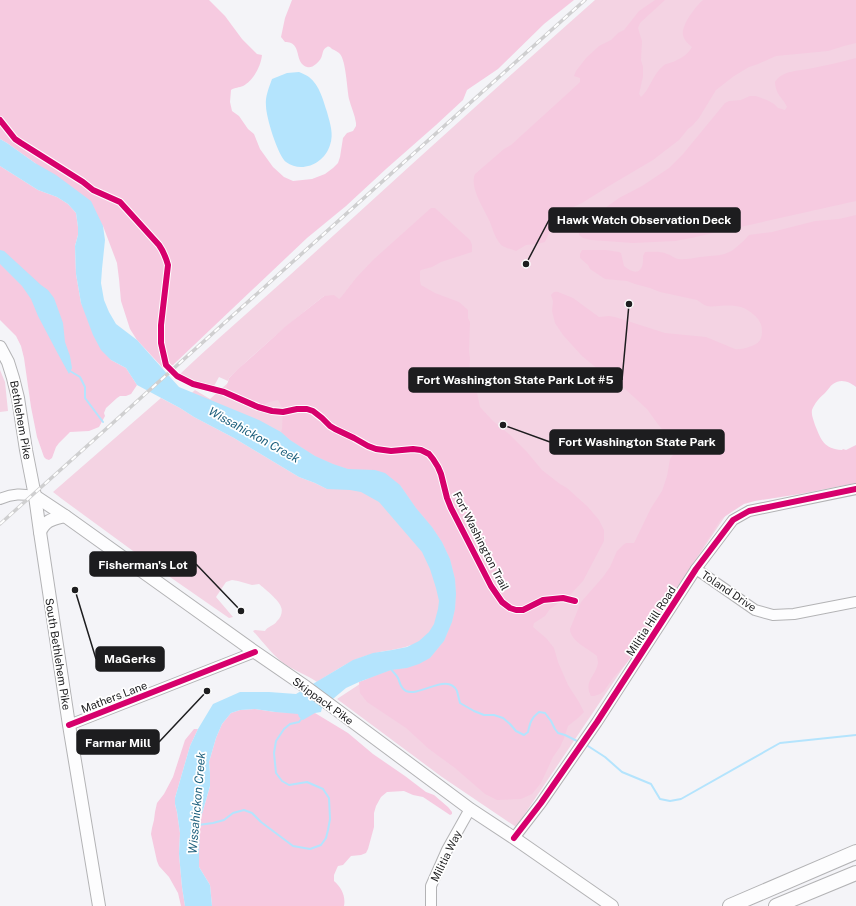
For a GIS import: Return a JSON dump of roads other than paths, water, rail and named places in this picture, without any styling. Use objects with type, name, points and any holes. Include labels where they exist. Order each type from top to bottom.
[{"type":"highway","points":[[730,906],[856,852]]},
{"type":"highway","points":[[776,906],[856,873]]},
{"type":"main road","name":"Bethlehem Pike","points":[[0,347],[14,378],[35,496]]},
{"type":"main road","name":"Skippack Pike","points":[[35,496],[306,687],[470,809],[612,906]]},
{"type":"main road","name":"South Bethlehem Pike","points":[[35,496],[69,725],[99,906]]},
{"type":"main road","points":[[40,532],[42,526],[47,522],[52,519],[65,516]]},
{"type":"street","name":"Militia Hill Road","points":[[514,838],[541,803],[597,722],[696,569],[733,520],[749,511],[856,490]]},
{"type":"street","points":[[0,498],[17,494],[35,496]]},
{"type":"street","name":"Toland Drive","points":[[696,569],[755,610],[773,615],[794,614],[856,602]]},
{"type":"street","name":"Mathers Lane","points":[[69,725],[255,652]]},
{"type":"street","name":"Militia Way","points":[[431,906],[431,886],[447,850],[470,809]]},
{"type":"water","points":[[299,72],[309,77],[316,85],[329,120],[332,137],[330,145],[323,157],[312,165],[306,167],[292,165],[286,162],[283,158],[276,145],[270,127],[266,102],[272,79],[287,73]]},
{"type":"water","name":"Wissahickon Creek","points":[[0,139],[35,163],[56,175],[91,201],[103,226],[105,240],[101,283],[104,300],[109,312],[116,324],[137,340],[179,387],[259,420],[281,432],[290,440],[315,456],[333,464],[348,469],[375,470],[385,473],[400,485],[416,508],[432,527],[442,542],[450,559],[455,579],[455,609],[452,622],[444,641],[430,658],[419,664],[407,668],[391,670],[346,688],[322,708],[321,712],[315,713],[303,720],[298,714],[255,709],[240,710],[231,713],[222,724],[209,762],[210,786],[200,821],[199,867],[210,885],[212,906],[185,906],[179,854],[180,833],[175,798],[190,746],[213,704],[240,692],[296,694],[353,660],[373,653],[407,647],[419,641],[429,632],[434,624],[439,601],[436,588],[430,569],[422,552],[379,502],[361,492],[327,489],[299,477],[234,438],[137,385],[126,368],[111,360],[101,350],[93,335],[81,303],[76,274],[75,246],[78,235],[78,227],[76,213],[68,204],[57,197],[38,190],[0,166]]},
{"type":"water","points":[[0,250],[4,251],[48,290],[54,298],[63,323],[65,342],[70,356],[72,368],[69,374],[38,316],[31,299],[22,286],[0,264]]},
{"type":"waterway","points":[[70,370],[80,377],[85,387],[85,398],[103,422]]},
{"type":"waterway","points":[[390,668],[397,677],[402,688],[406,691],[419,691],[441,684],[447,684],[453,686],[457,691],[460,703],[484,715],[494,715],[503,718],[516,731],[524,735],[528,732],[530,723],[539,712],[545,713],[558,733],[577,741]]},
{"type":"waterway","name":"Wissahickon Creek","points":[[198,825],[224,820],[233,813],[244,810],[252,813],[261,822],[293,846],[310,849],[321,845],[326,838],[330,819],[329,798],[323,789],[307,782],[289,785],[282,781],[276,773],[274,753],[276,741],[284,729],[290,724],[299,722],[302,718]]},
{"type":"waterway","points":[[588,746],[605,757],[622,772],[651,784],[660,799],[670,801],[681,799],[780,743],[856,735]]},
{"type":"railway","points":[[0,524],[585,0]]},
{"type":"place","name":"Hawk Watch Observation Deck","points":[[526,264]]},
{"type":"place","name":"Fort Washington State Park Lot #5","points":[[629,304]]},
{"type":"place","name":"Fort Washington State Park","points":[[503,425]]},
{"type":"place","name":"MaGerks","points":[[75,590]]},
{"type":"place","name":"Fisherman's Lot","points":[[241,611]]},
{"type":"place","name":"Farmar Mill","points":[[207,691]]}]
